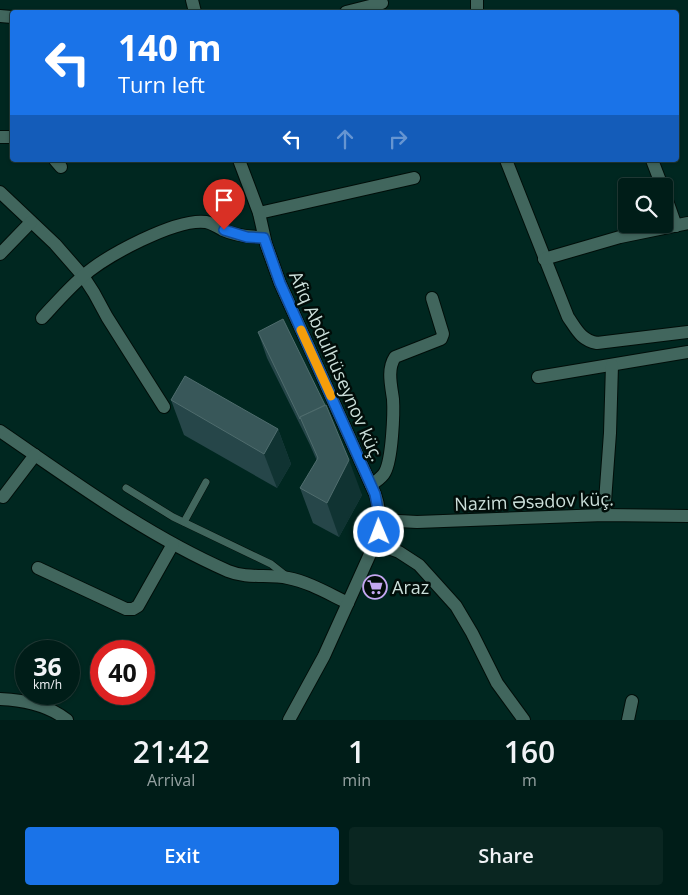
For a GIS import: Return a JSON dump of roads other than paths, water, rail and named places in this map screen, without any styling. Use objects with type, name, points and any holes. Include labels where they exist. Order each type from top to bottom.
[{"type":"street","points":[[354,10],[382,3]]},
{"type":"street","name":"Afiq Abdulhüseynov küç.","points":[[240,162],[259,214],[264,238],[280,283],[371,485],[378,504],[380,520],[379,532],[375,543],[324,656],[290,720]]},
{"type":"street","points":[[507,162],[568,317],[587,341],[597,343],[688,332]]},
{"type":"street","points":[[653,162],[659,178]]},
{"type":"street","points":[[259,214],[414,178]]},
{"type":"street","points":[[0,192],[55,244],[83,276],[164,407]]},
{"type":"street","points":[[544,259],[620,237],[682,224],[673,208]]},
{"type":"street","points":[[0,254],[31,222]]},
{"type":"street","points":[[42,318],[83,276],[110,257],[168,229],[190,222],[208,222],[224,230],[247,237],[264,238]]},
{"type":"street","points":[[371,485],[382,477],[386,470],[391,445],[393,402],[390,364],[394,357],[441,339],[444,334],[432,298]]},
{"type":"street","points":[[538,377],[688,352]]},
{"type":"street","points":[[604,515],[610,434],[612,365]]},
{"type":"street","points":[[0,431],[90,492],[173,544],[230,572],[261,577],[287,577],[348,603]]},
{"type":"street","points":[[3,497],[35,454]]},
{"type":"street","name":"Nazim Əsədov küç.","points":[[380,520],[417,522],[604,515],[688,516]]},
{"type":"street","points":[[375,543],[399,552],[419,566],[456,606],[472,632],[497,683],[524,720]]},
{"type":"street","points":[[38,568],[126,609],[133,609],[138,606],[173,544]]},
{"type":"street","points":[[0,698],[44,707],[67,720]]},
{"type":"street","points":[[628,720],[632,701]]},
{"type":"lane","points":[[184,522],[206,482]]},
{"type":"lane","points":[[126,488],[184,522],[272,564],[287,577]]},
{"type":"place","name":"Araz","points":[[375,587]]}]
